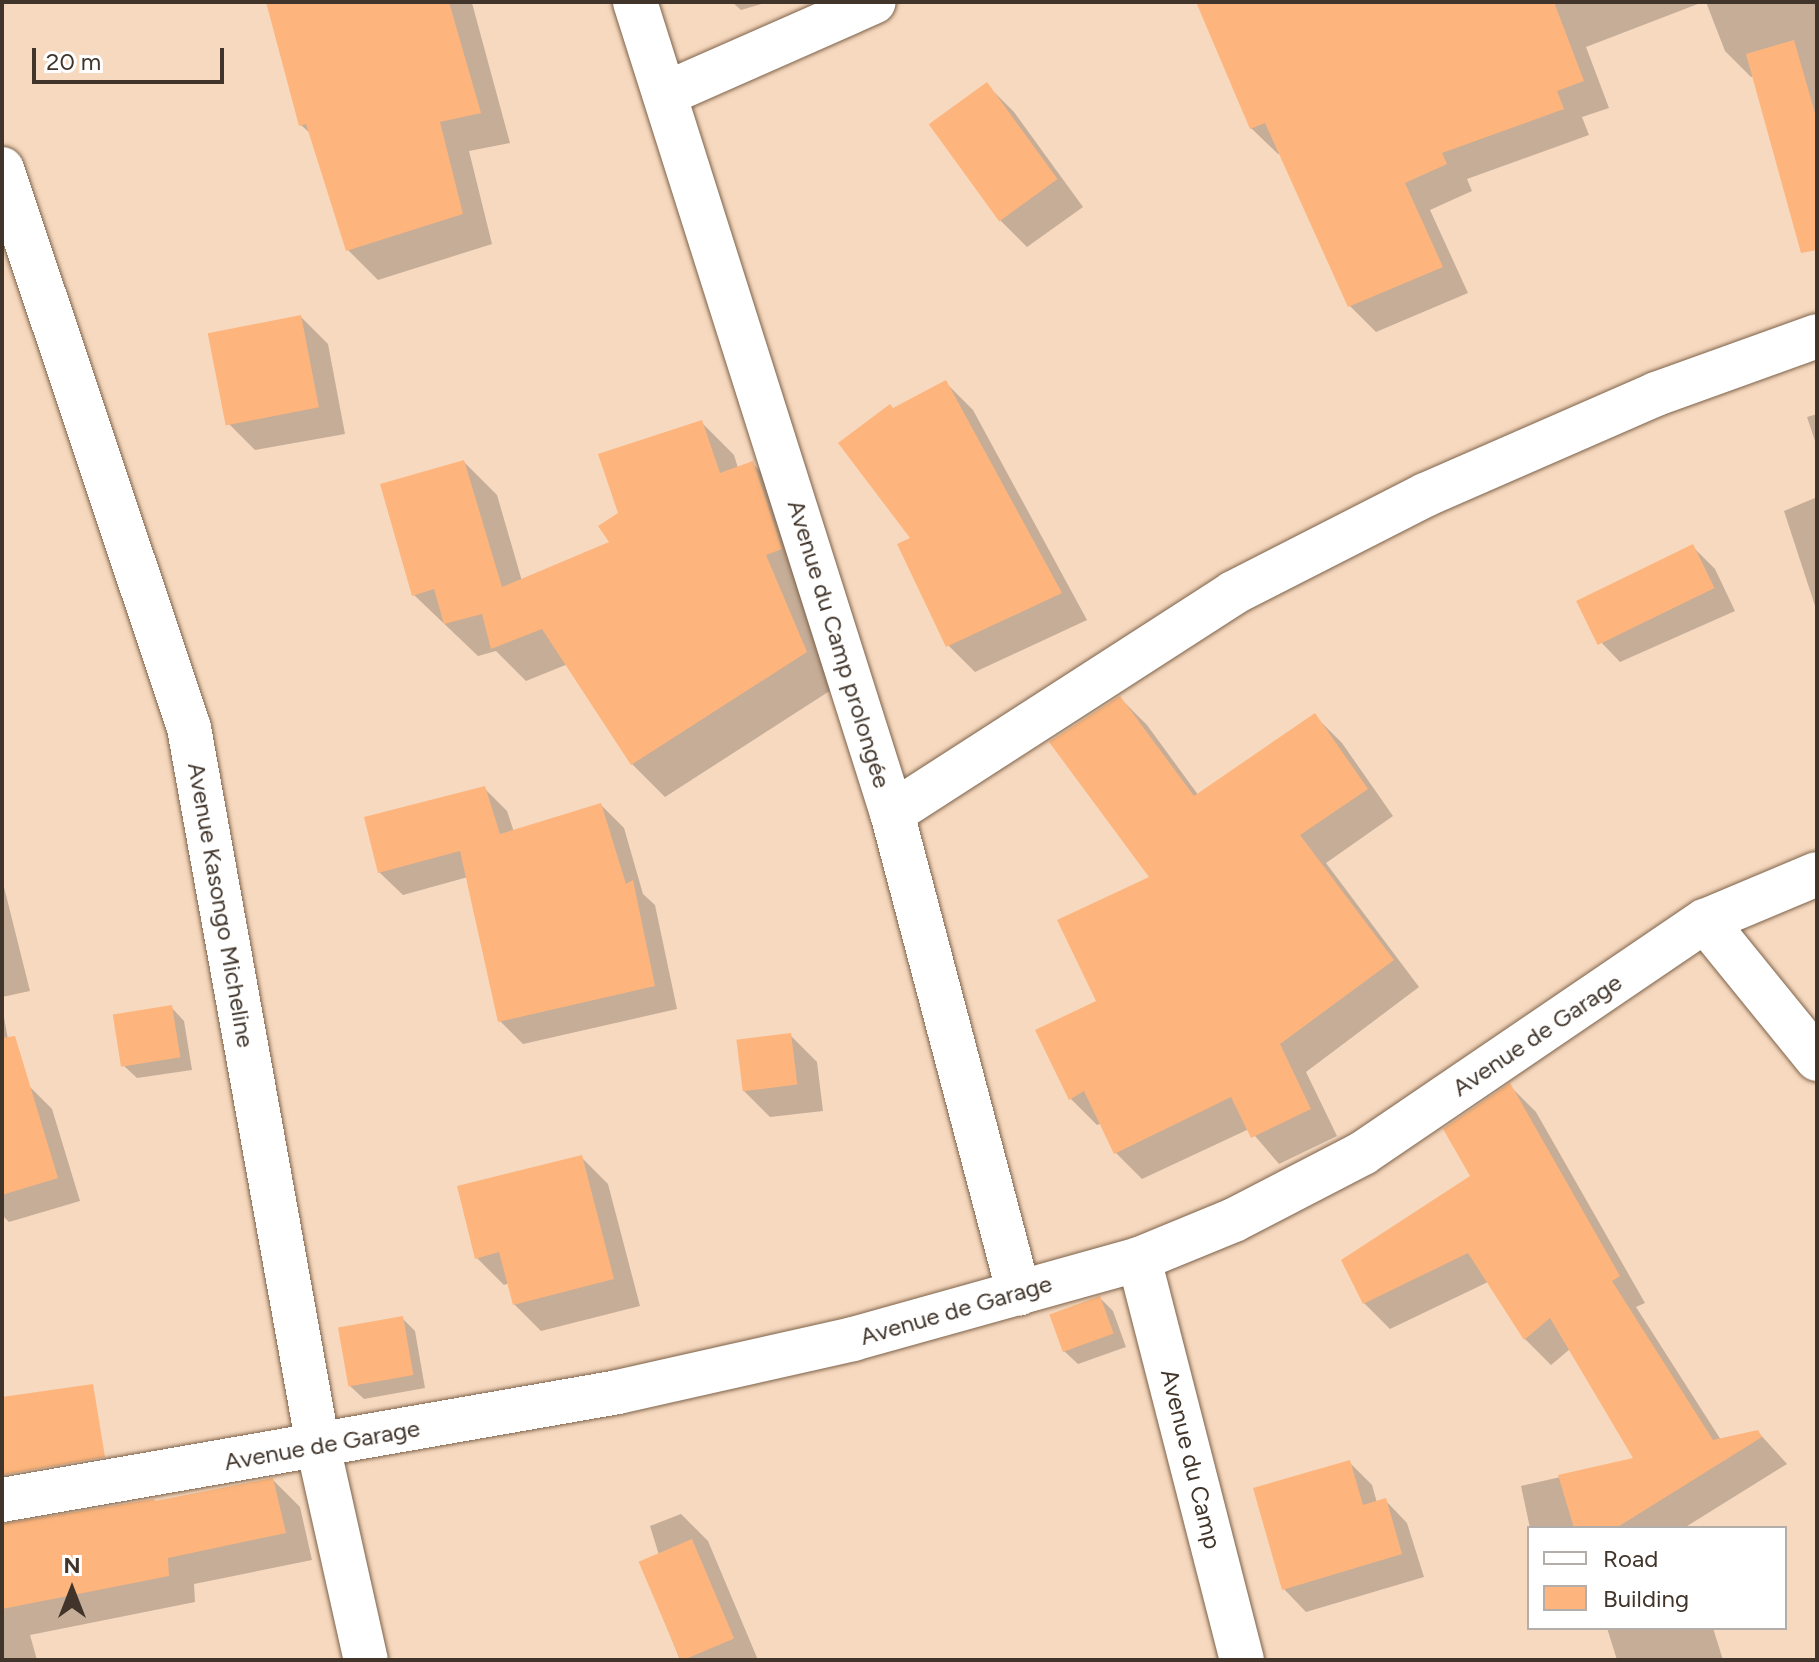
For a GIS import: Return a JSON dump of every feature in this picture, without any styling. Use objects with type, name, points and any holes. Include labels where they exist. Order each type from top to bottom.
[{"type":"street","name":"Avenue du Camp prolongée","points":[[635,2],[892,813],[1019,1293]]},
{"type":"street","points":[[665,94],[874,2]]},
{"type":"street","name":"Avenue Kasongo Micheline","points":[[2,169],[189,728],[318,1446],[366,1660]]},
{"type":"street","points":[[892,813],[1233,593],[1425,495],[1656,394],[1817,336]]},
{"type":"street","name":"Avenue de Garage","points":[[2,1500],[618,1392],[853,1339],[1139,1259],[1234,1220],[1363,1153],[1705,921],[1817,874]]},
{"type":"street","points":[[1705,921],[1817,1059]]},
{"type":"street","name":"Avenue du Camp","points":[[1139,1259],[1242,1660]]},
{"type":"building","points":[[266,2],[449,2],[481,113],[440,122],[463,214],[346,251],[306,124],[299,126]]},
{"type":"building","points":[[1196,2],[1554,2],[1584,81],[1557,91],[1564,109],[1442,153],[1447,164],[1405,183],[1443,267],[1348,307],[1265,123],[1250,129]]},
{"type":"building","points":[[1794,40],[1817,120],[1817,250],[1801,253],[1746,54]]},
{"type":"building","points":[[987,82],[1058,179],[999,221],[929,124]]},
{"type":"building","points":[[301,315],[319,407],[226,425],[208,333]]},
{"type":"building","points":[[946,380],[1062,593],[946,647],[897,544],[910,538],[838,443],[890,404],[893,408]]},
{"type":"building","points":[[702,420],[720,473],[753,461],[782,549],[766,555],[807,652],[631,765],[542,629],[491,649],[482,614],[444,624],[434,589],[412,596],[380,484],[464,460],[502,587],[609,542],[598,526],[618,513],[598,454]]},
{"type":"building","points":[[1693,544],[1714,588],[1598,645],[1576,601]]},
{"type":"building","points":[[1120,696],[1194,796],[1315,713],[1368,789],[1300,835],[1394,960],[1280,1044],[1311,1109],[1251,1138],[1231,1097],[1114,1154],[1084,1091],[1069,1100],[1035,1030],[1096,1001],[1057,920],[1149,877],[1049,742]]},
{"type":"building","points":[[485,786],[500,834],[601,803],[626,884],[633,880],[655,986],[498,1022],[460,851],[378,873],[364,817]]},
{"type":"building","points":[[172,1005],[180,1057],[121,1067],[113,1014]]},
{"type":"building","points":[[791,1033],[797,1085],[743,1091],[736,1040]]},
{"type":"building","points":[[15,1036],[58,1178],[2,1195],[2,1038]]},
{"type":"building","points":[[1510,1083],[1620,1276],[1612,1281],[1713,1440],[1758,1430],[1762,1437],[1619,1526],[1573,1526],[1558,1475],[1633,1458],[1550,1318],[1524,1340],[1468,1253],[1363,1304],[1341,1260],[1470,1176],[1443,1129]]},
{"type":"building","points":[[582,1155],[614,1279],[513,1305],[499,1252],[475,1259],[457,1186]]},
{"type":"building","points":[[1100,1296],[1114,1334],[1063,1352],[1049,1314]]},
{"type":"building","points":[[403,1316],[413,1375],[348,1387],[338,1327]]},
{"type":"building","points":[[93,1384],[105,1457],[2,1475],[2,1397]]},
{"type":"building","points":[[1350,1460],[1363,1505],[1386,1498],[1402,1554],[1282,1590],[1253,1488]]},
{"type":"building","points":[[273,1478],[286,1533],[168,1558],[169,1576],[2,1609],[2,1524],[155,1501]]},
{"type":"building","points":[[692,1539],[734,1638],[680,1660],[639,1562]]}]
